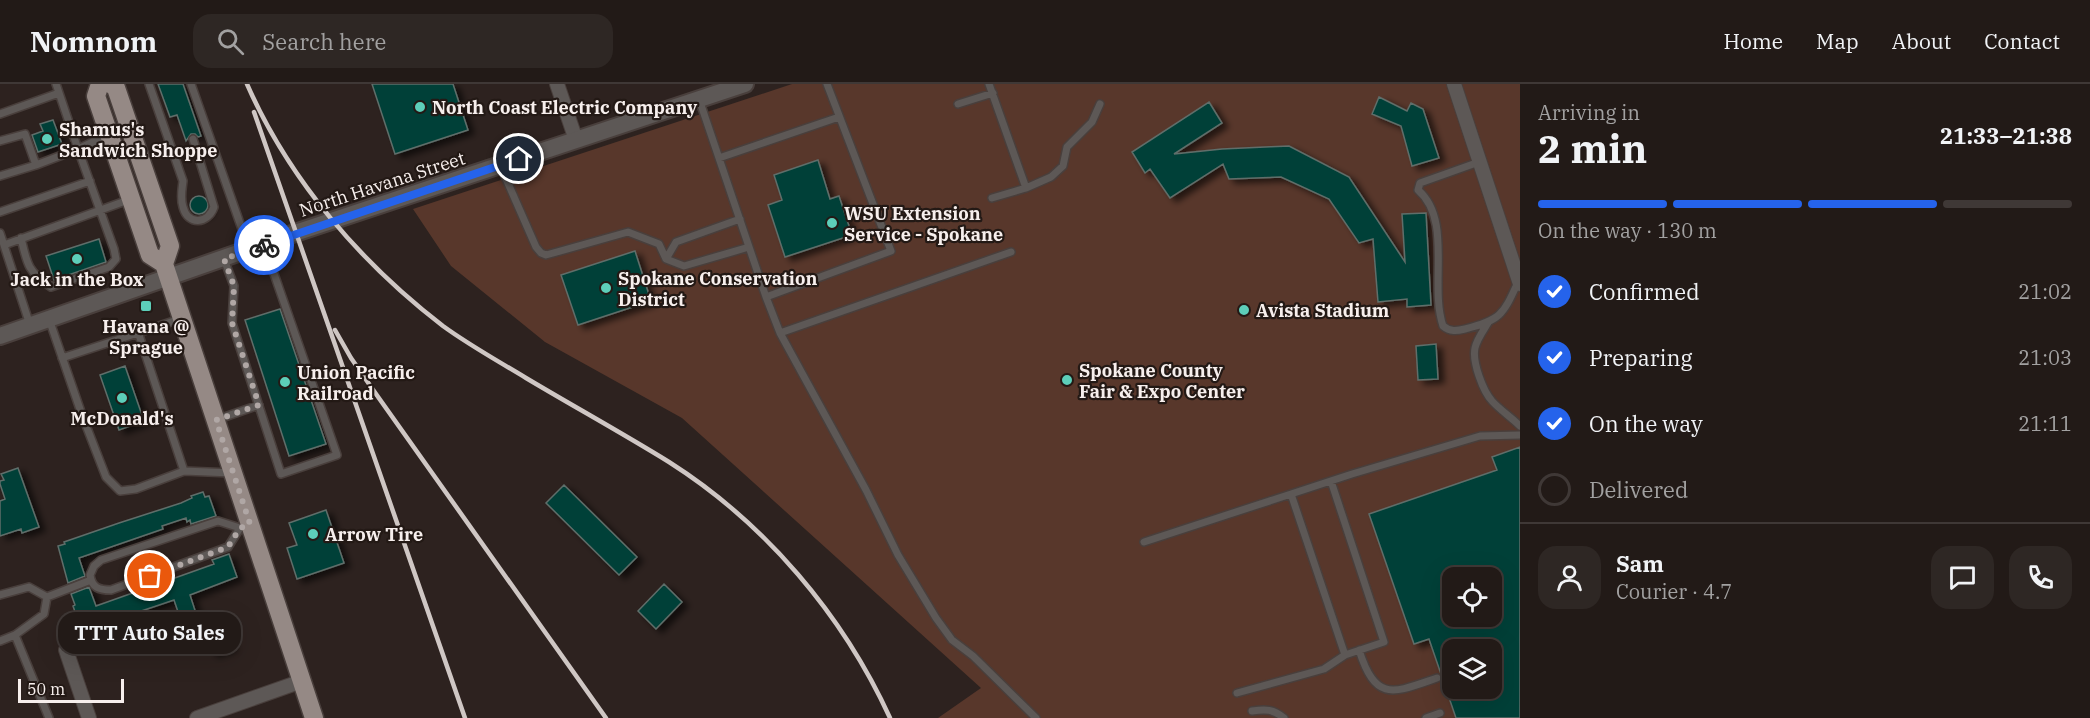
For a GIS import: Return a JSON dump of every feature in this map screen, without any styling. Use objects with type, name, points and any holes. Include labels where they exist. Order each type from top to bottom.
[{"type":"main road","points":[[100,84],[96,96],[150,255],[167,271]]},
{"type":"main road","points":[[111,84],[116,88],[170,246],[167,271],[234,473],[245,526],[314,718]]},
{"type":"street","points":[[557,84],[576,140]]},
{"type":"street","name":"North Havana Street","points":[[0,336],[49,319],[167,271],[224,259],[745,84]]},
{"type":"street","points":[[1454,84],[1520,282]]},
{"type":"street","points":[[66,650],[89,718]]},
{"type":"street","points":[[197,718],[302,681]]},
{"type":"lane","points":[[21,238],[28,267],[40,280],[51,287],[109,267],[116,259],[110,234],[99,210],[56,84]]},
{"type":"lane","points":[[149,84],[183,181],[181,195],[183,207],[188,217],[195,221],[203,221],[211,215],[214,207],[193,139]]},
{"type":"lane","points":[[191,84],[337,455],[281,474],[232,323],[234,286],[224,259]]},
{"type":"lane","points":[[766,297],[891,251],[827,84]]},
{"type":"lane","points":[[989,84],[1026,188]]},
{"type":"lane","points":[[0,114],[59,93]]},
{"type":"lane","points":[[958,104],[993,93]]},
{"type":"lane","points":[[699,99],[780,333],[866,490],[898,555],[952,640],[973,656],[1036,718]]},
{"type":"lane","points":[[992,198],[1026,188],[1051,177],[1063,166],[1067,147],[1092,122],[1100,104]]},
{"type":"lane","points":[[719,158],[840,117]]},
{"type":"lane","points":[[0,141],[25,134],[36,165]]},
{"type":"lane","points":[[0,176],[36,165],[108,135]]},
{"type":"lane","points":[[1479,162],[1420,183],[1418,190],[1425,197],[1435,216],[1443,326],[1450,330],[1458,330],[1488,323],[1502,313],[1520,282]]},
{"type":"lane","points":[[500,165],[536,247],[546,255],[628,232],[659,244],[666,259],[684,267],[749,247]]},
{"type":"lane","points":[[0,212],[90,181]]},
{"type":"lane","points":[[4,245],[131,199]]},
{"type":"lane","points":[[666,259],[676,242],[740,219]]},
{"type":"lane","points":[[0,233],[30,325]]},
{"type":"lane","points":[[780,333],[1011,252]]},
{"type":"lane","points":[[62,358],[183,318]]},
{"type":"lane","points":[[49,319],[82,416],[106,477],[120,491],[136,489],[184,471],[234,473]]},
{"type":"lane","points":[[1488,323],[1474,354],[1485,391],[1520,426]]},
{"type":"lane","points":[[138,333],[184,471]]},
{"type":"lane","points":[[216,420],[259,405]]},
{"type":"lane","points":[[1144,542],[1331,481],[1480,436],[1520,435]]},
{"type":"lane","points":[[1237,693],[1324,669],[1346,655],[1384,642],[1331,481]]},
{"type":"lane","points":[[1291,494],[1346,655]]},
{"type":"lane","points":[[218,521],[245,526],[228,547],[111,590],[99,590],[92,585],[90,575],[94,566],[101,560],[218,521]]},
{"type":"lane","points":[[47,597],[91,580]]},
{"type":"lane","points":[[0,595],[30,586],[47,597]]},
{"type":"lane","points":[[0,641],[15,635],[44,614],[47,597]]},
{"type":"lane","points":[[15,635],[50,718]]},
{"type":"lane","points":[[1359,650],[1365,670],[1372,680],[1391,691],[1437,678]]},
{"type":"lane","points":[[1252,711],[1267,708],[1284,718]]},
{"type":"lane","points":[[1425,718],[1440,713]]},
{"type":"shaded area","name":"Spokane County Fair & Expo Center","points":[[792,84],[1520,84],[1520,718],[938,718],[981,688],[682,418],[545,342],[451,266],[413,209]]},
{"type":"building","points":[[158,84],[183,84],[201,136],[191,134],[186,141],[177,115],[170,117]]},
{"type":"building","name":"North Coast Electric Company","points":[[372,84],[453,84],[468,130],[395,154]]},
{"type":"building","points":[[1379,97],[1407,111],[1411,103],[1423,109],[1439,158],[1412,166],[1401,126],[1372,114]]},
{"type":"building","points":[[1209,102],[1222,123],[1174,154],[1289,146],[1349,177],[1405,262],[1402,214],[1426,213],[1431,305],[1407,307],[1407,299],[1378,302],[1373,239],[1359,243],[1329,199],[1281,177],[1229,179],[1223,164],[1170,198],[1150,169],[1145,173],[1132,152]]},
{"type":"building","name":"Shamus's Sandwich Shoppe","points":[[53,120],[62,144],[38,152],[32,135],[43,131],[40,124]]},
{"type":"building","points":[[818,160],[830,199],[839,196],[852,235],[785,257],[768,205],[782,200],[774,175]]},
{"type":"building","points":[[199,196],[205,199],[208,205],[205,211],[199,214],[193,211],[190,205],[193,199]]},
{"type":"building","name":"Jack in the Box","points":[[99,239],[106,262],[54,280],[46,256]]},
{"type":"building","name":"Spokane Conservation District","points":[[635,251],[651,301],[578,325],[561,275]]},
{"type":"building","name":"Union Pacific Railroad","points":[[280,309],[326,444],[289,456],[245,320]]},
{"type":"building","points":[[1436,344],[1438,379],[1418,380],[1416,346]]},
{"type":"building","name":"McDonald's","points":[[125,366],[144,421],[119,430],[100,375]]},
{"type":"building","points":[[1520,447],[1520,718],[1456,718],[1450,699],[1502,699],[1502,639],[1442,639],[1442,677],[1429,639],[1414,644],[1369,514],[1497,470],[1492,457]]},
{"type":"building","points":[[18,468],[39,527],[22,533],[21,529],[0,536],[0,501],[5,499],[0,484],[0,481],[4,480],[1,474]]},
{"type":"building","points":[[564,485],[637,557],[619,575],[546,503]]},
{"type":"building","points":[[203,492],[205,497],[209,496],[216,516],[191,524],[186,518],[162,526],[163,529],[79,558],[85,576],[68,583],[58,546],[181,503]]},
{"type":"building","name":"Arrow Tire","points":[[326,510],[344,563],[297,579],[287,548],[297,545],[289,523]]},
{"type":"building","points":[[229,554],[237,577],[190,595],[203,635],[188,641],[174,600],[82,631],[71,594],[89,587],[96,606],[214,564],[212,560]]},
{"type":"building","points":[[664,584],[682,602],[656,629],[638,611]]},
{"type":"building","points":[[222,619],[231,647],[212,653],[203,625]]},
{"type":"railway","points":[[247,84],[264,119],[306,186],[356,247],[384,275],[453,333],[669,462],[737,513],[798,574],[825,608],[871,680],[890,718]]},
{"type":"railway","points":[[254,112],[465,718]]},
{"type":"railway","points":[[335,330],[376,394],[606,718]]},
{"type":"way so far","points":[[150,576],[228,547],[240,528],[250,524],[216,420],[259,405],[232,323],[234,286],[224,259],[264,245]]},
{"type":"place","name":"North Coast Electric Company","points":[[420,107]]},
{"type":"place","name":"Shamus's Sandwich Shoppe","points":[[47,139]]},
{"type":"place","name":"WSU Extension Service - Spokane","points":[[832,223]]},
{"type":"place","name":"Jack in the Box","points":[[77,259]]},
{"type":"place","name":"Spokane Conservation District","points":[[606,288]]},
{"type":"place","name":"Havana @ Sprague","points":[[146,306]]},
{"type":"place","name":"Avista Stadium","points":[[1244,310]]},
{"type":"place","name":"Spokane County Fair & Expo Center","points":[[1067,380]]},
{"type":"place","name":"Union Pacific Railroad","points":[[285,382]]},
{"type":"place","name":"McDonald's","points":[[122,398]]},
{"type":"place","name":"Arrow Tire","points":[[313,534]]},
{"type":"place","name":"TTT Auto Sales","points":[[150,576]]},
{"type":"route","points":[[264,245],[519,159]]}]
